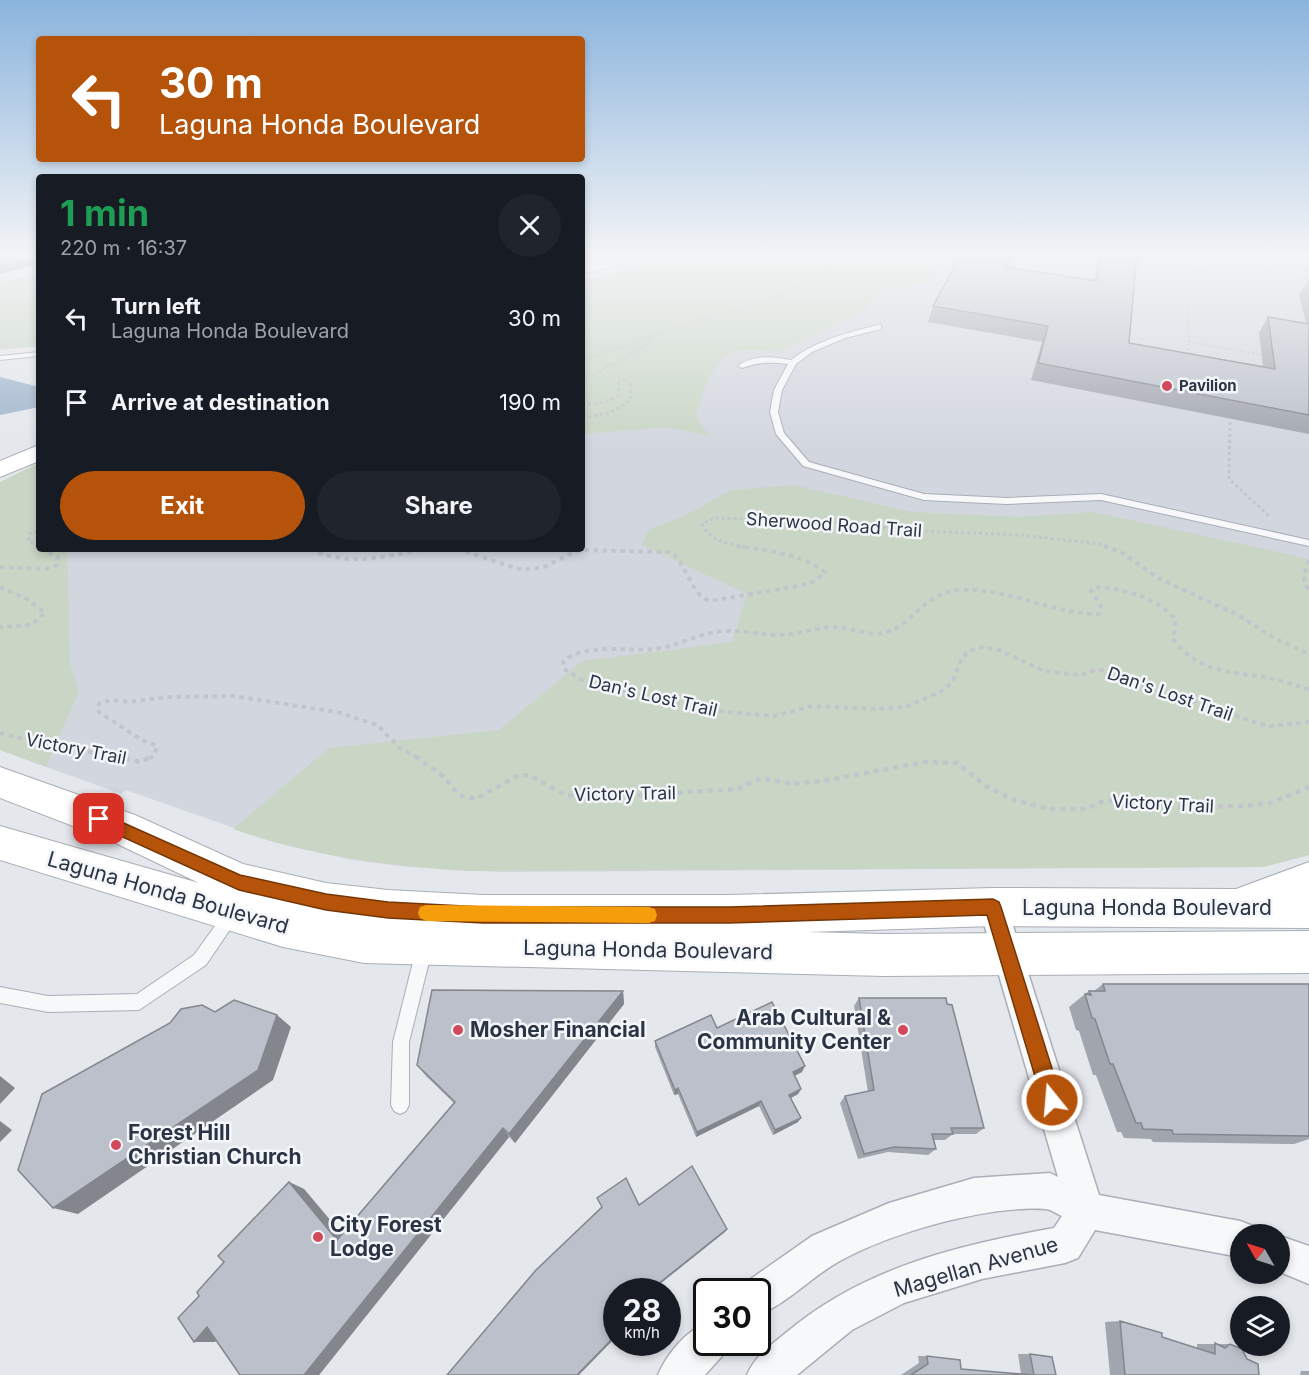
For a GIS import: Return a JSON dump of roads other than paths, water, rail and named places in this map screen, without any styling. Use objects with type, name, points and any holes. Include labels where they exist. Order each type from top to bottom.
[{"type":"main road","points":[[0,456],[36,439]]},
{"type":"main road","points":[[0,470],[36,453]]},
{"type":"main road","name":"Laguna Honda Boulevard","points":[[5,788],[121,827],[239,882],[296,896],[357,906],[421,912],[514,915],[729,915],[993,907],[1309,909]]},
{"type":"main road","name":"Laguna Honda Boulevard","points":[[0,843],[283,927],[364,942],[872,954],[1309,952]]},
{"type":"main road","points":[[1234,908],[1309,880]]},
{"type":"street","points":[[993,907],[1086,1210]]},
{"type":"street","points":[[771,1287],[825,1249],[889,1221],[974,1196],[1050,1191],[1086,1210],[1230,1237]]},
{"type":"street","name":"Magellan Avenue","points":[[767,1375],[796,1349],[850,1310],[908,1282],[1006,1255],[1065,1245],[1086,1210]]},
{"type":"street","points":[[1290,1258],[1309,1265]]},
{"type":"street","points":[[678,1375],[695,1356]]},
{"type":"lane","points":[[878,327],[820,344],[793,363],[778,390],[774,412],[780,434],[806,464],[924,497],[1007,501],[1101,497],[1304,542]]},
{"type":"lane","points":[[0,358],[36,354]]},
{"type":"lane","points":[[742,366],[750,361],[761,359],[793,363]]},
{"type":"lane","points":[[0,995],[48,1004],[139,1002],[200,960],[233,913]]},
{"type":"lane","points":[[400,1105],[402,1042],[426,945]]},
{"type":"water","points":[[0,377],[36,386],[36,408],[0,415]]},
{"type":"place","name":"Pavilion","points":[[1167,386]]},
{"type":"place","name":"Mosher Financial","points":[[458,1030]]},
{"type":"place","name":"Arab Cultural & Community Center","points":[[903,1030]]},
{"type":"place","name":"Forest Hill Christian Church","points":[[116,1145]]},
{"type":"place","name":"City Forest Lodge","points":[[318,1237]]}]
